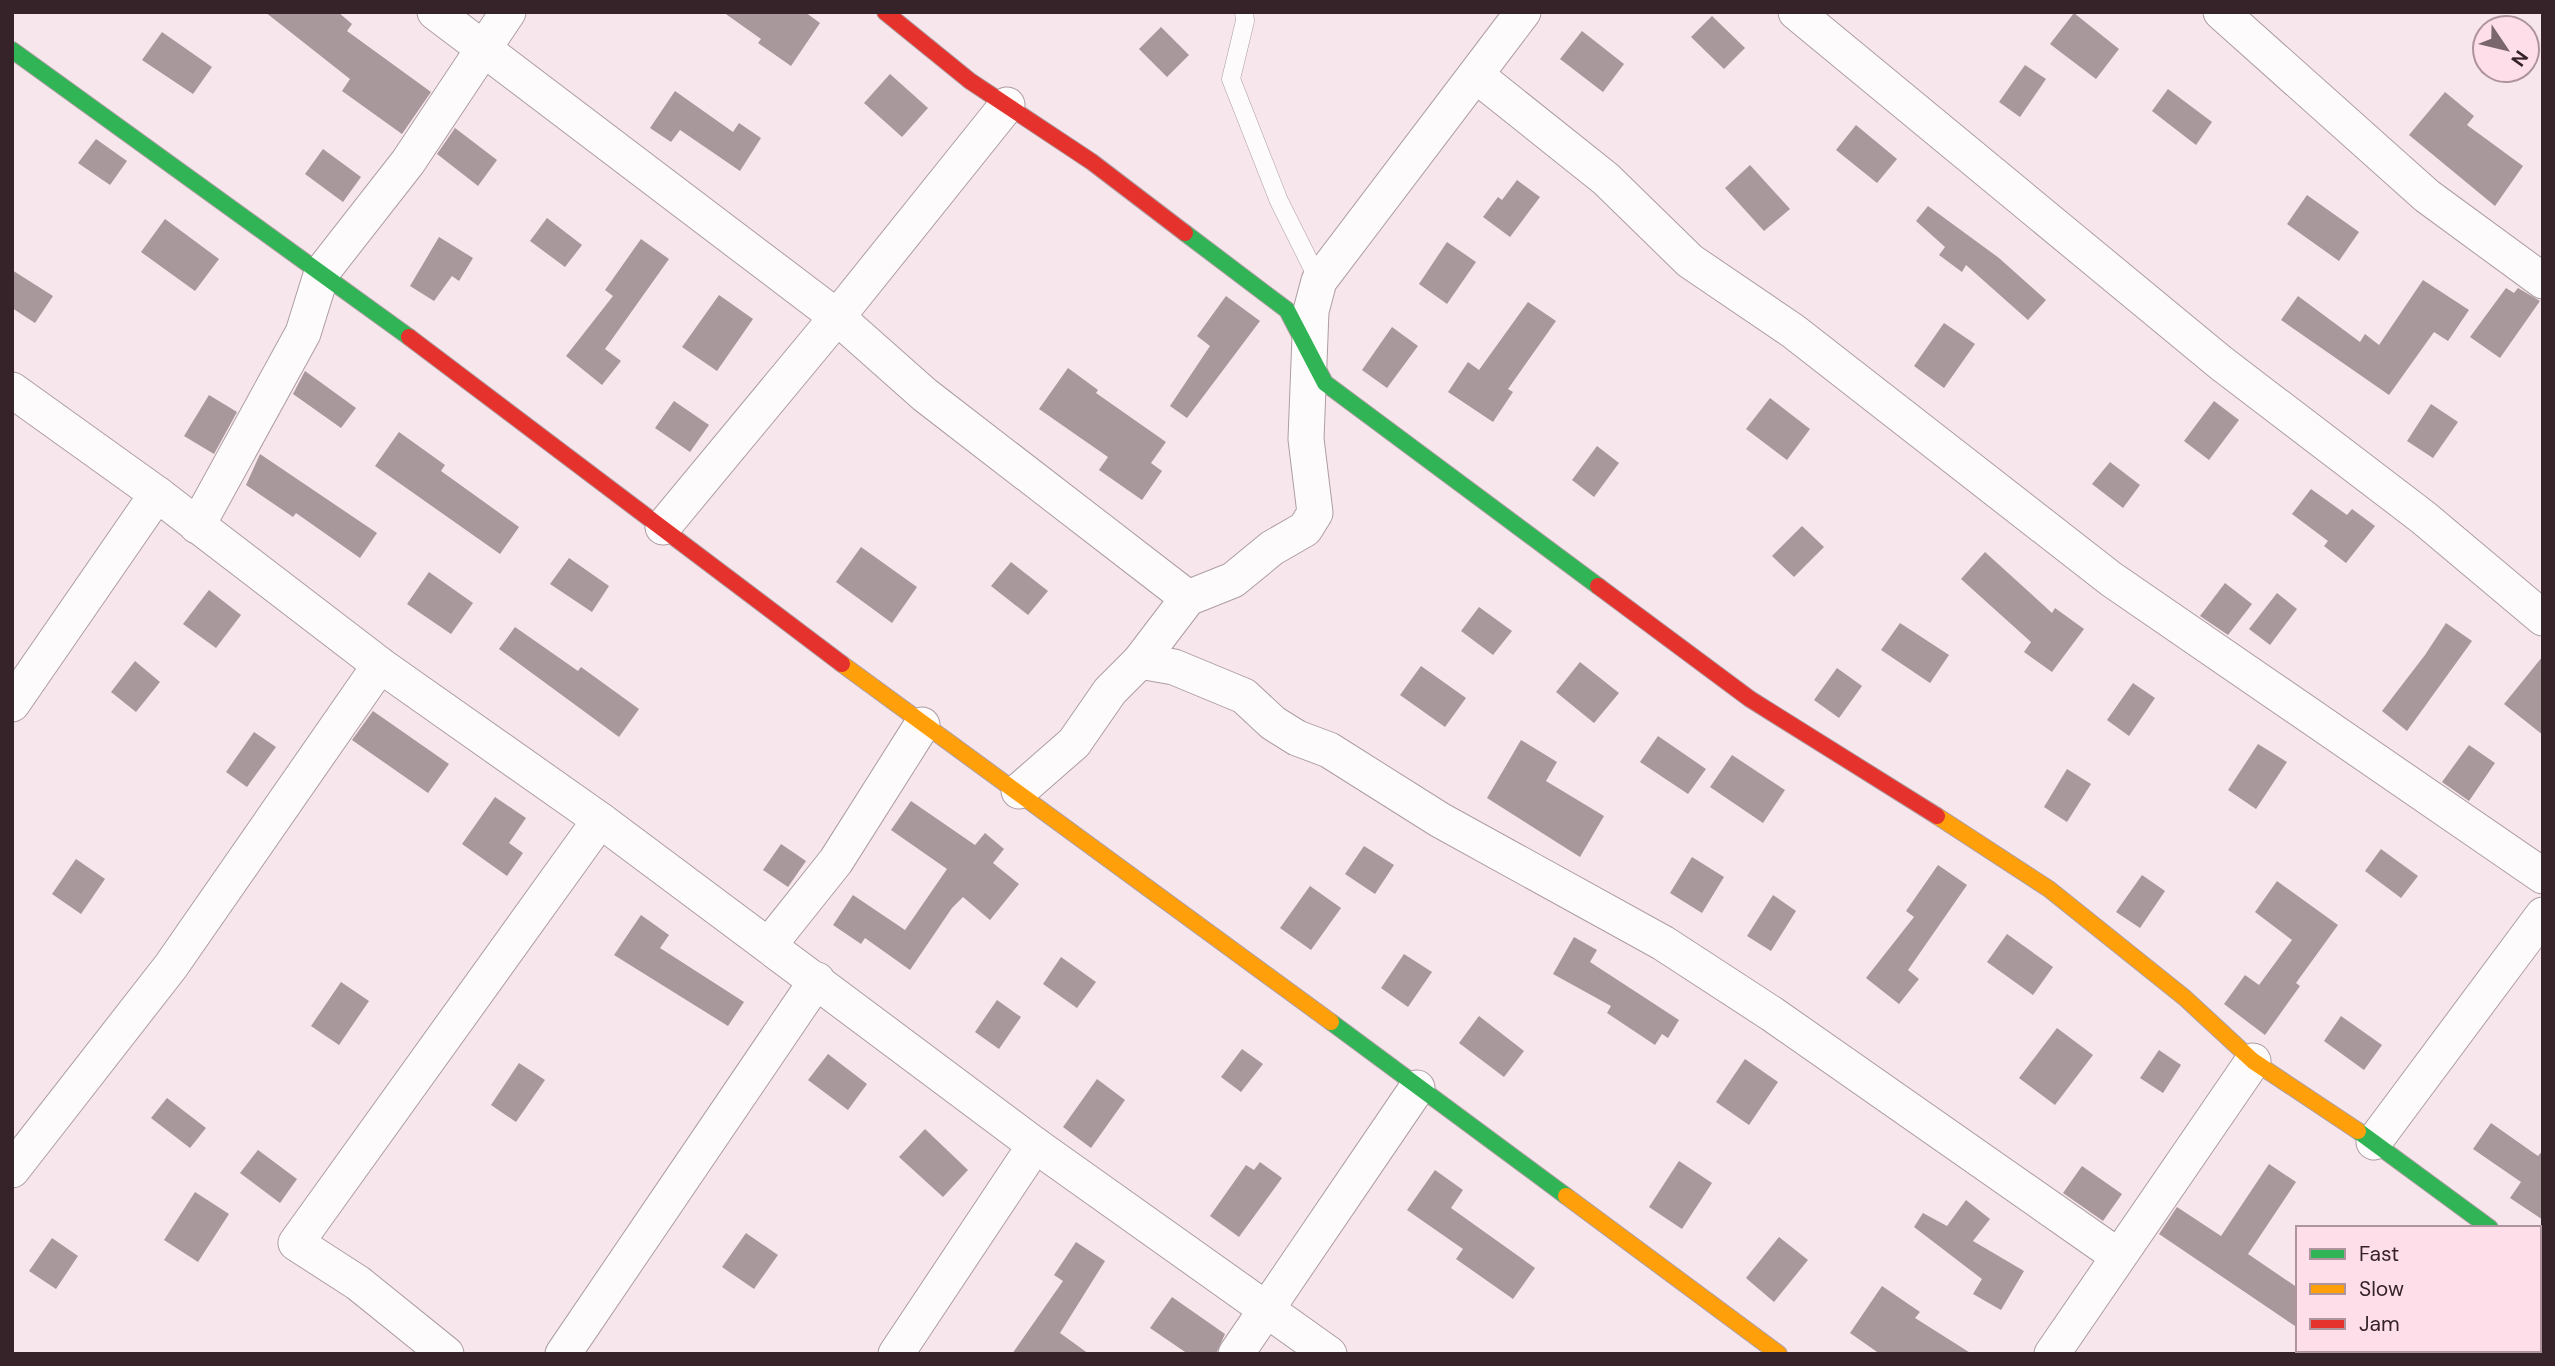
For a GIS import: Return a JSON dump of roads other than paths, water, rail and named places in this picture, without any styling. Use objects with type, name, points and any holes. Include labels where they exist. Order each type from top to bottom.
[{"type":"street","points":[[435,12],[837,317],[925,395],[1188,598]]},
{"type":"street","points":[[197,526],[303,333],[321,272],[408,162],[509,12]]},
{"type":"street","points":[[885,12],[970,81],[1092,162],[1287,310],[1325,383],[1375,422],[1750,699],[1874,774],[2049,889],[2185,998],[2253,1061],[2374,1142],[2487,1226]]},
{"type":"street","points":[[1019,790],[1074,743],[1110,691],[1140,661],[1188,598],[1233,580],[1272,548],[1306,529],[1315,513],[1306,439],[1311,312],[1319,281],[1523,12]]},
{"type":"street","points":[[1796,12],[2221,363],[2424,518],[2543,618]]},
{"type":"street","points":[[2221,12],[2427,195],[2543,281]]},
{"type":"street","points":[[12,50],[493,397],[922,725],[1019,790],[1417,1088],[1779,1354]]},
{"type":"street","points":[[1477,76],[1606,180],[1690,261],[1793,331],[2111,579],[2543,876]]},
{"type":"street","points":[[663,527],[837,317],[1007,105]]},
{"type":"street","points":[[12,390],[157,494],[380,665],[600,820],[1035,1145],[1268,1307],[1329,1354]]},
{"type":"street","points":[[12,704],[157,494]]},
{"type":"street","points":[[1140,661],[1174,667],[1244,696],[1272,723],[1297,738],[1329,750],[1440,820],[1663,943],[1772,1014],[2118,1256]]},
{"type":"street","points":[[12,1170],[171,966],[380,665]]},
{"type":"street","points":[[769,946],[836,861],[922,725]]},
{"type":"street","points":[[446,1354],[358,1283],[296,1243],[600,820]]},
{"type":"street","points":[[2374,1142],[2531,958],[2543,915]]},
{"type":"street","points":[[563,1354],[817,981]]},
{"type":"street","points":[[2052,1354],[2253,1061]]},
{"type":"street","points":[[1236,1354],[1417,1088]]},
{"type":"street","points":[[895,1354],[1035,1145]]},
{"type":"lane","points":[[1244,12],[1245,21],[1231,79],[1279,201],[1319,281]]}]
